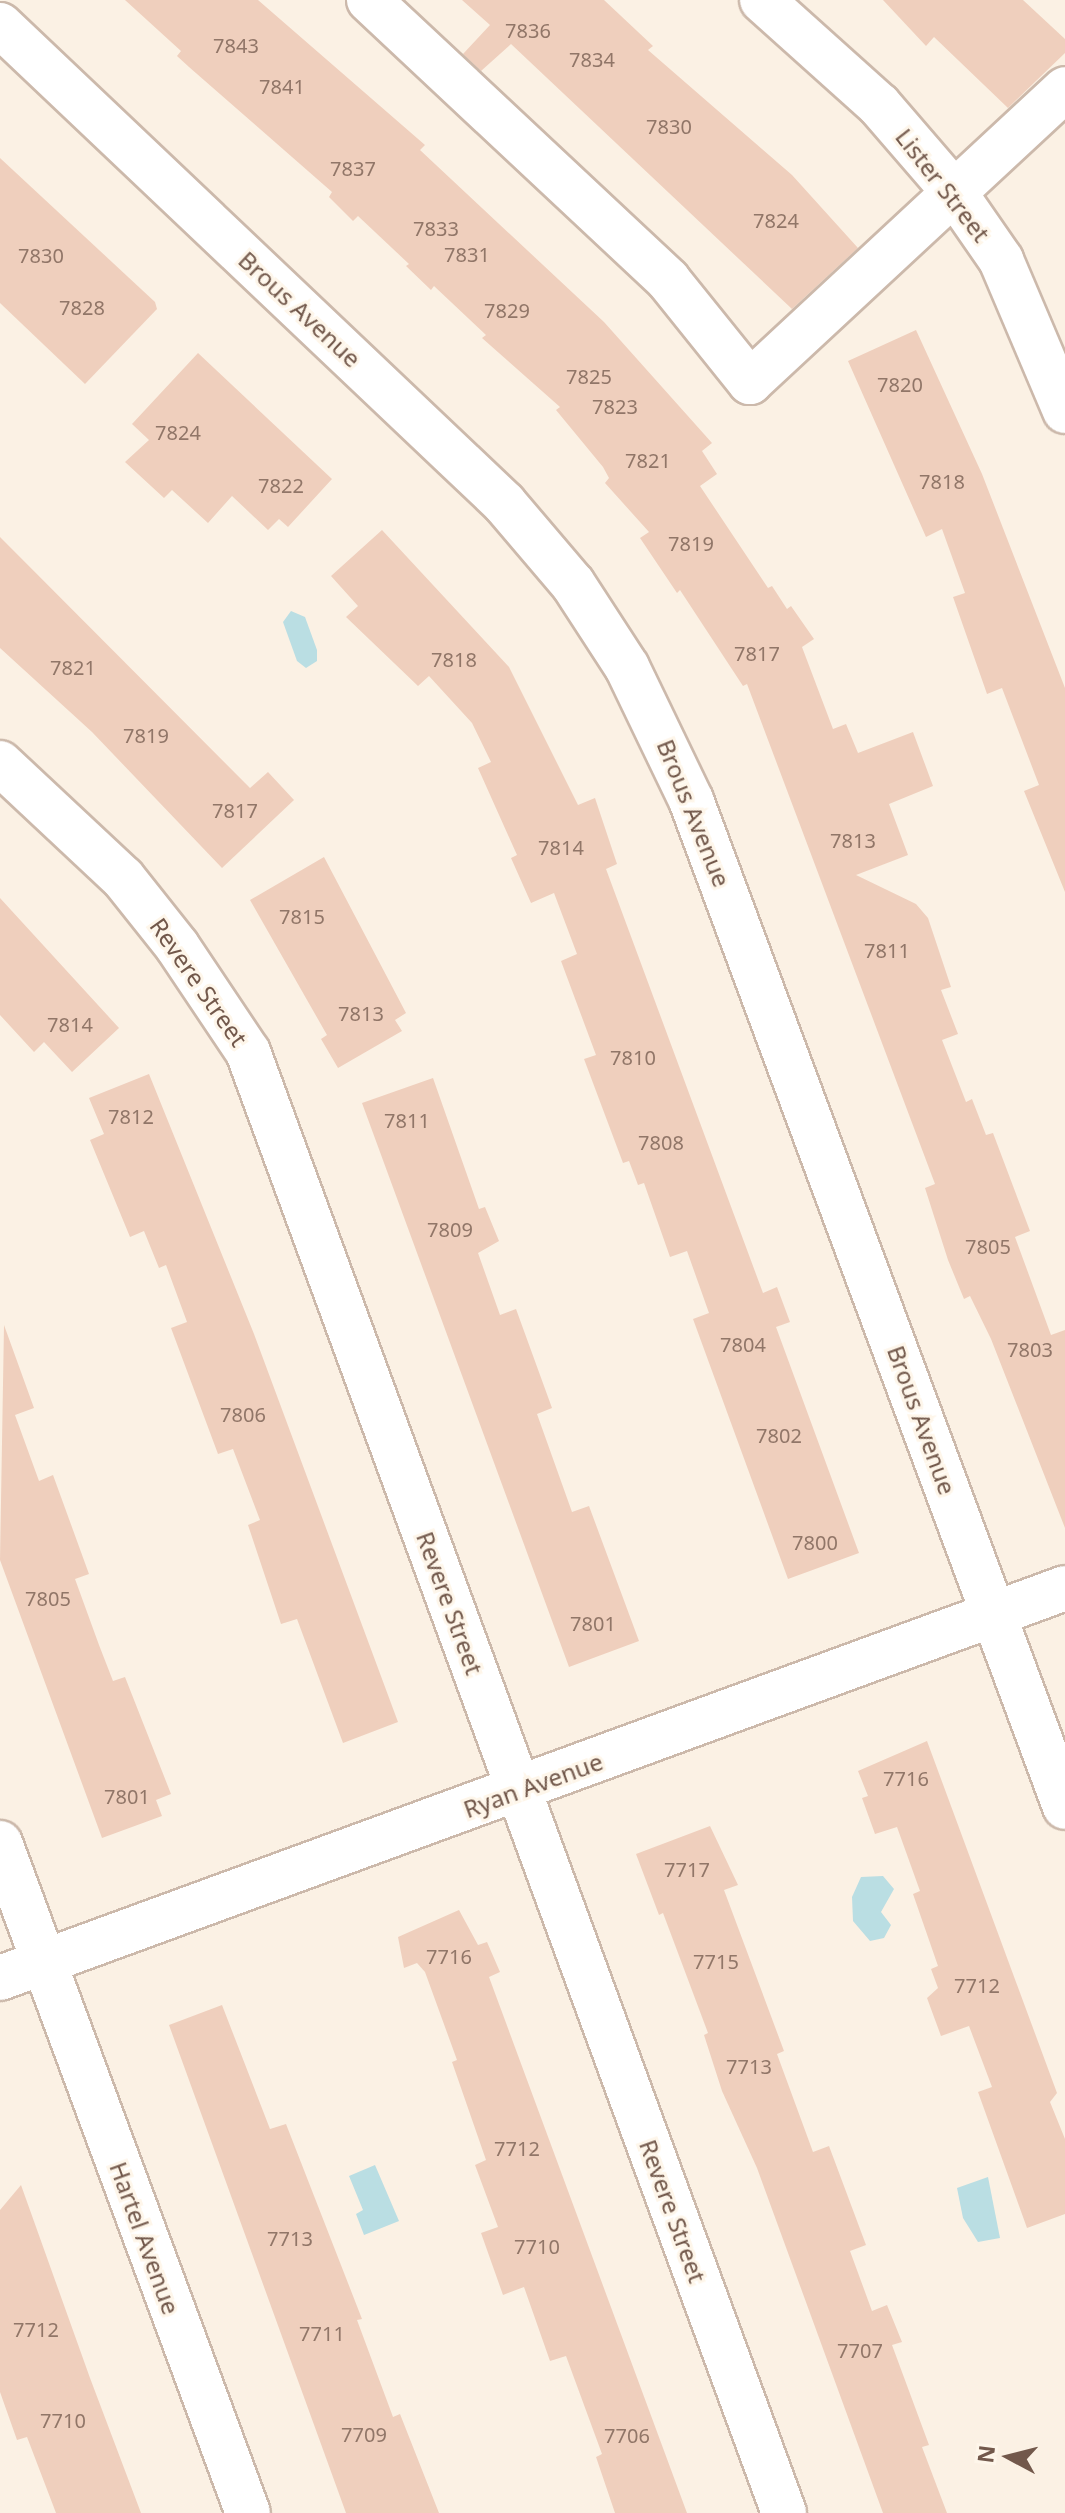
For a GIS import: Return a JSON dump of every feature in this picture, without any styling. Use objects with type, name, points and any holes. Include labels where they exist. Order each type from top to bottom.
[{"type":"street","points":[[369,0],[668,280],[750,382],[1065,89]]},
{"type":"street","name":"Lister Street","points":[[762,0],[879,105],[954,192],[1001,260],[1065,411]]},
{"type":"street","name":"Brous Avenue","points":[[0,25],[504,503],[573,584],[627,667],[691,800],[1065,1807]]},
{"type":"street","name":"Revere Street","points":[[0,763],[123,878],[193,968],[248,1052],[784,2513]]},
{"type":"street","name":"Ryan Avenue","points":[[0,1978],[518,1791],[1065,1588]]},
{"type":"street","name":"Hartel Avenue","points":[[0,1843],[248,2513]]},
{"type":"water","points":[[291,611],[305,617],[317,650],[317,661],[306,668],[297,661],[283,622]]},
{"type":"water","points":[[883,1876],[894,1889],[881,1912],[891,1925],[884,1938],[870,1941],[853,1921],[852,1897],[861,1877]]},
{"type":"water","points":[[375,2165],[399,2221],[364,2235],[356,2214],[363,2210],[349,2176]]},
{"type":"water","points":[[988,2177],[1000,2238],[978,2242],[963,2218],[957,2188]]},
{"type":"building","points":[[125,0],[258,0],[425,145],[420,150],[604,322],[712,443],[702,451],[717,474],[700,486],[768,588],[772,586],[787,609],[791,606],[814,639],[802,647],[833,729],[846,724],[858,753],[913,732],[933,786],[889,804],[908,855],[856,875],[916,904],[928,918],[951,987],[941,990],[958,1034],[942,1040],[966,1102],[972,1099],[986,1135],[993,1133],[1030,1231],[1015,1237],[1051,1335],[1065,1330],[1065,1528],[991,1339],[970,1296],[964,1299],[948,1260],[925,1188],[935,1184],[747,684],[743,686],[680,590],[677,593],[640,538],[649,532],[605,483],[609,478],[603,467],[556,410],[560,407],[482,338],[486,335],[434,286],[431,290],[406,266],[409,264],[358,216],[353,221],[329,197],[332,192],[177,56],[181,51]]},
{"type":"building","points":[[462,0],[604,0],[653,46],[648,50],[792,175],[858,248],[792,309],[511,44],[481,71],[463,54],[490,25]]},
{"type":"building","points":[[883,0],[1023,0],[1065,39],[1065,53],[1008,108],[934,37],[926,46]]},
{"type":"building","points":[[0,158],[155,302],[157,309],[85,384],[0,303]]},
{"type":"building","points":[[916,330],[982,474],[1065,688],[1065,892],[1024,791],[1039,785],[1002,688],[987,694],[953,597],[965,593],[942,529],[926,537],[848,361]]},
{"type":"building","points":[[198,353],[332,479],[288,527],[279,519],[268,530],[232,496],[208,523],[172,490],[164,498],[125,462],[149,440],[132,424]]},
{"type":"building","points":[[382,530],[509,667],[578,805],[595,798],[617,864],[606,869],[763,1293],[777,1287],[790,1322],[776,1327],[859,1553],[788,1579],[693,1319],[709,1313],[687,1251],[670,1257],[644,1183],[638,1185],[629,1161],[623,1163],[584,1059],[596,1055],[561,961],[577,954],[554,893],[531,903],[511,858],[517,855],[478,768],[491,762],[472,723],[429,676],[418,686],[346,617],[358,606],[331,576]]},
{"type":"building","points":[[0,537],[250,788],[268,772],[294,800],[222,868],[92,732],[0,648]]},
{"type":"building","points":[[324,857],[406,1013],[395,1020],[402,1031],[338,1068],[321,1039],[327,1035],[250,900]]},
{"type":"building","points":[[0,898],[119,1028],[72,1072],[44,1042],[34,1052],[0,1015]]},
{"type":"building","points":[[149,1074],[254,1334],[398,1722],[343,1743],[297,1619],[281,1624],[248,1525],[260,1520],[233,1449],[218,1454],[171,1328],[187,1322],[166,1265],[159,1268],[144,1231],[130,1237],[90,1140],[104,1134],[89,1098]]},
{"type":"building","points":[[433,1078],[479,1209],[485,1207],[499,1241],[478,1253],[500,1315],[516,1309],[552,1408],[537,1414],[572,1512],[589,1506],[639,1641],[569,1667],[362,1103]]},
{"type":"building","points":[[4,1325],[34,1408],[15,1415],[39,1481],[53,1475],[89,1574],[75,1579],[99,1645],[113,1681],[125,1677],[171,1794],[156,1800],[162,1816],[102,1838],[0,1560]]},
{"type":"building","points":[[927,1741],[1057,2093],[1050,2102],[1065,2139],[1065,2214],[1027,2228],[978,2092],[992,2087],[969,2026],[941,2036],[927,1998],[938,1988],[931,1969],[938,1966],[913,1894],[920,1891],[897,1827],[875,1834],[862,1798],[868,1796],[858,1771]]},
{"type":"building","points":[[710,1826],[738,1885],[724,1890],[784,2051],[777,2054],[813,2152],[829,2146],[866,2245],[850,2251],[872,2311],[887,2305],[902,2342],[892,2345],[929,2445],[922,2447],[947,2513],[883,2513],[757,2168],[722,2091],[704,2035],[708,2033],[663,1913],[659,1915],[636,1854]]},
{"type":"building","points":[[459,1910],[478,1945],[487,1942],[500,1972],[489,1977],[687,2513],[615,2513],[596,2457],[602,2454],[566,2356],[550,2361],[524,2287],[503,2295],[481,2233],[498,2227],[475,2165],[486,2160],[452,2062],[457,2060],[425,1972],[417,1963],[404,1968],[398,1937]]},
{"type":"building","points":[[222,2005],[270,2129],[286,2124],[362,2319],[357,2320],[393,2417],[400,2414],[439,2513],[346,2513],[169,2025]]},
{"type":"building","points":[[21,2185],[141,2513],[56,2513],[27,2437],[17,2440],[0,2392],[0,2210]]}]
